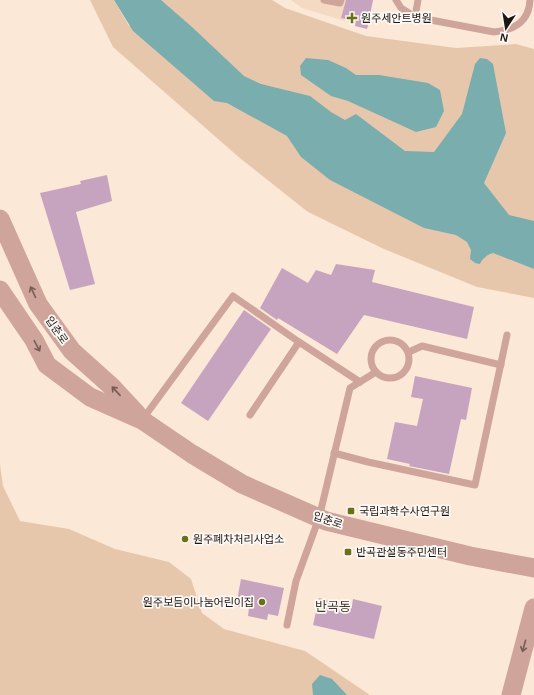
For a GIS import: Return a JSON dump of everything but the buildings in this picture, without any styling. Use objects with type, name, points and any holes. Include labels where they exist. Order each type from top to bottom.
[{"type":"street","name":"입춘로","points":[[0,219],[38,304],[72,352],[111,386],[142,420]]},
{"type":"street","name":"입춘로","points":[[0,290],[34,340],[47,365],[90,397],[142,420],[192,454],[242,484],[326,521],[470,556],[534,568]]},
{"type":"street","points":[[511,695],[534,608]]},
{"type":"lane","points":[[324,0],[340,3],[341,0]]},
{"type":"lane","points":[[396,0],[401,8],[415,17],[494,32],[506,30],[519,24],[527,14],[530,0]]},
{"type":"lane","points":[[415,17],[418,0]]},
{"type":"lane","points":[[142,420],[233,296],[360,382]]},
{"type":"lane","points":[[334,454],[475,485],[507,335]]},
{"type":"lane","points":[[388,339],[400,342],[405,346],[408,352],[410,358],[409,365],[401,375],[390,378],[383,377],[376,372],[371,363],[370,357],[372,350],[381,341],[388,339]]},
{"type":"lane","points":[[250,415],[299,342]]},
{"type":"lane","points":[[408,352],[422,346],[501,365]]},
{"type":"lane","points":[[287,625],[296,581],[320,518],[350,388],[376,372]]},
{"type":"shaded area","points":[[90,0],[114,0],[129,26],[149,0],[272,0],[285,8],[366,36],[456,48],[516,44],[534,49],[534,298],[477,287],[384,249],[308,212],[241,159],[113,47]]},
{"type":"shaded area","name":"원주세안트병원","points":[[291,0],[373,0],[368,28],[302,8]]},
{"type":"shaded area","points":[[0,465],[3,486],[20,521],[69,529],[115,549],[169,562],[191,579],[202,613],[224,629],[305,651],[370,695],[0,695]]},
{"type":"water","points":[[114,0],[161,0],[244,76],[261,84],[310,96],[331,112],[345,120],[356,114],[405,151],[434,152],[462,114],[475,64],[480,58],[487,59],[493,64],[506,133],[484,183],[509,215],[534,221],[534,269],[493,253],[485,257],[480,264],[475,263],[470,259],[471,250],[467,242],[456,235],[424,228],[330,180],[301,157],[287,136],[227,103],[214,101],[133,31]]},
{"type":"water","points":[[306,58],[328,60],[346,68],[356,75],[379,75],[428,83],[440,90],[444,111],[436,127],[416,132],[348,101],[331,96],[301,75],[300,66]]},
{"type":"water","points":[[320,675],[332,679],[347,695],[313,695],[312,684]]},
{"type":"place","name":"원주세안트병원","points":[[352,18]]},
{"type":"place","name":"국립과학수사연구원","points":[[351,511]]},
{"type":"place","name":"원주폐차처리사업소","points":[[185,539]]},
{"type":"place","name":"반곡관설동주민센터","points":[[348,552]]},
{"type":"place","name":"원주보듬이나눔어린이집","points":[[262,602]]},
{"type":"district","name":"반곡동","points":[[333,606]]}]
